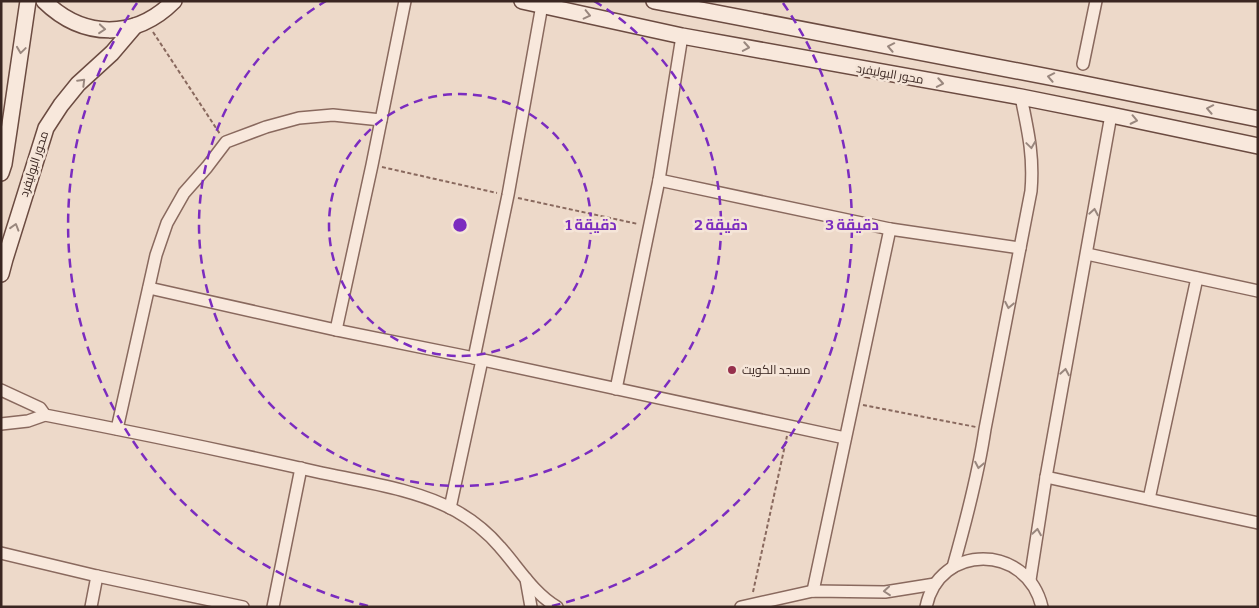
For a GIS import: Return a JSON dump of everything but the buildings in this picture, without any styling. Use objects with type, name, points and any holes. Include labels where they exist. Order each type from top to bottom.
[{"type":"street","points":[[1,173],[4,164],[28,1]]},
{"type":"street","points":[[44,1],[53,10],[74,23],[86,27],[110,30],[123,29],[140,24],[157,15],[170,4],[182,1]]},
{"type":"street","points":[[336,330],[405,1]]},
{"type":"street","name":"محور البوليفرد","points":[[522,1],[682,36],[1111,115],[1258,146]]},
{"type":"street","points":[[654,1],[1258,119]]},
{"type":"street","points":[[1083,64],[1096,1]]},
{"type":"street","points":[[450,508],[542,5]]},
{"type":"street","name":"محور البوليفرد","points":[[1,274],[4,259],[46,128],[78,84],[140,24]]},
{"type":"street","points":[[616,389],[659,180],[682,36]]},
{"type":"street","points":[[953,567],[979,467],[1032,190],[1033,172],[1029,135],[1021,98]]},
{"type":"street","points":[[1030,580],[1046,477],[1111,115]]},
{"type":"street","points":[[117,429],[156,256],[167,223],[184,193],[226,142],[266,127],[299,118],[333,116],[381,120]]},
{"type":"street","points":[[659,180],[890,229],[1020,248]]},
{"type":"street","points":[[812,591],[890,229]]},
{"type":"street","points":[[1087,254],[1258,292]]},
{"type":"street","points":[[1149,499],[1197,278]]},
{"type":"street","points":[[149,288],[336,330],[845,438]]},
{"type":"street","points":[[1,390],[40,408],[45,415]]},
{"type":"street","points":[[1,424],[28,421],[45,415],[300,468],[431,499],[479,526],[499,545],[526,579],[557,607]]},
{"type":"street","points":[[273,607],[300,468]]},
{"type":"street","points":[[1046,477],[1258,523]]},
{"type":"street","points":[[1,553],[243,607]]},
{"type":"street","points":[[926,607],[935,584],[943,574],[969,560],[985,558],[1002,561],[1017,568],[1030,580],[1041,602],[1052,607]]},
{"type":"street","points":[[91,607],[98,576]]},
{"type":"street","points":[[526,579],[531,607]]},
{"type":"street","points":[[746,606],[812,591],[885,592],[935,584]]},
{"type":"path","points":[[140,24],[226,142]]},
{"type":"path","points":[[853,403],[985,429]]},
{"type":"path","points":[[746,606],[789,426]]},
{"type":"place","name":"مسجد الكويت","points":[[732,370]]}]
